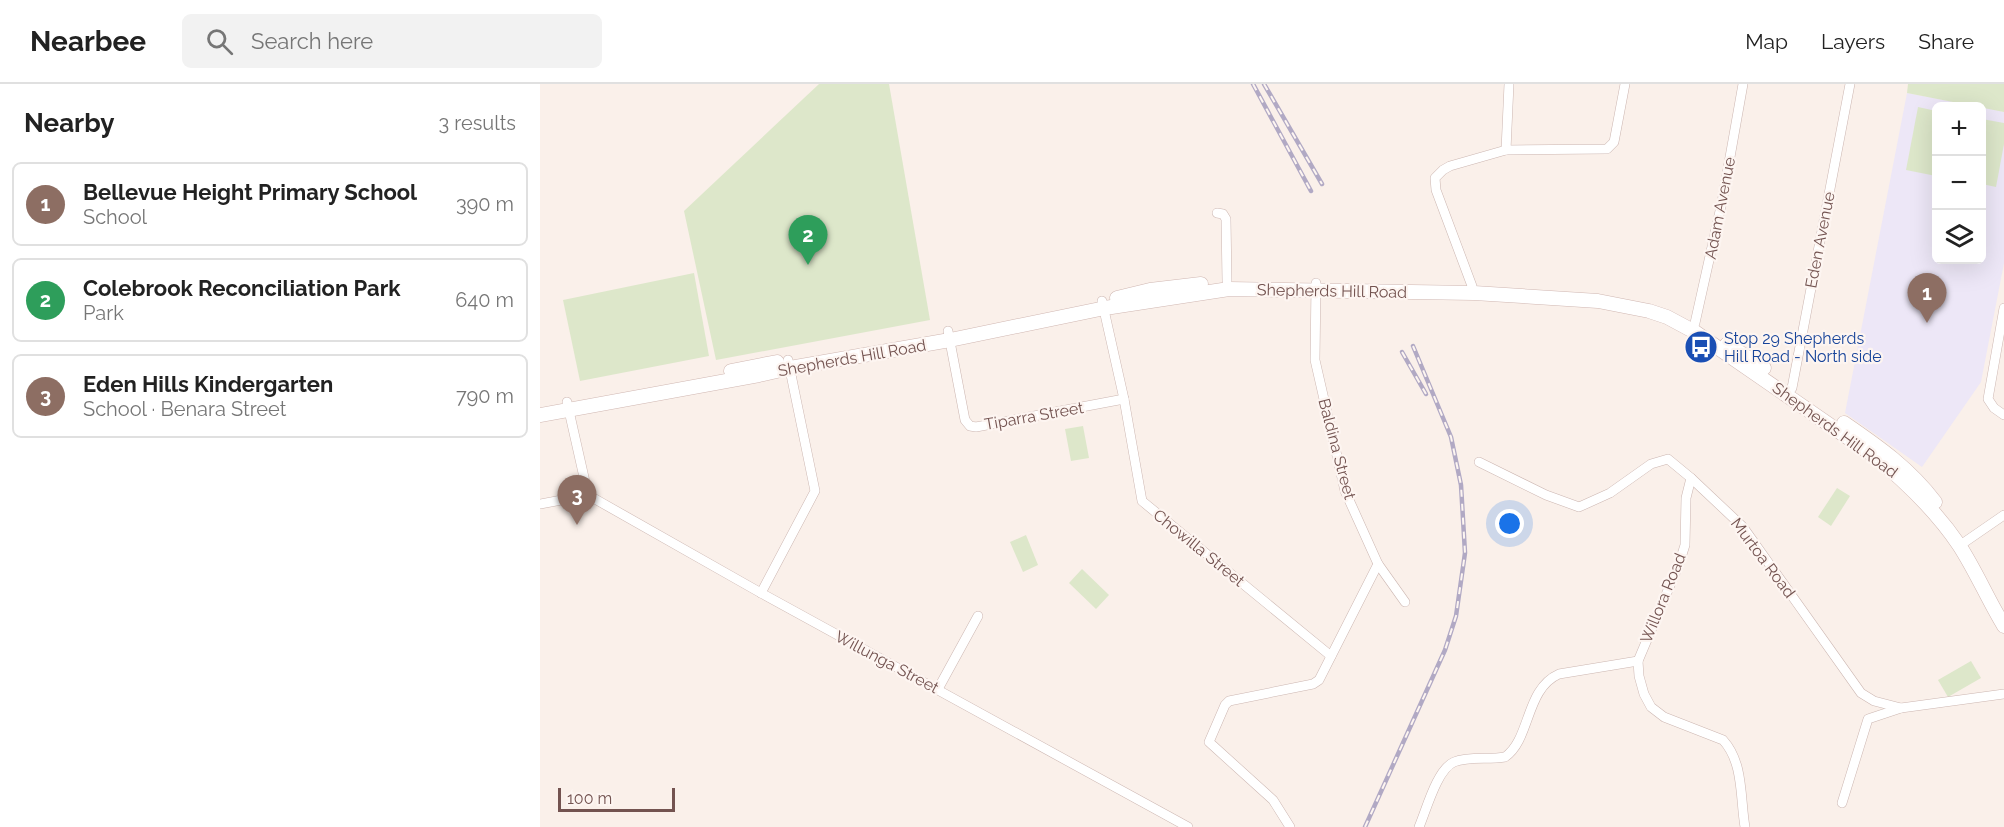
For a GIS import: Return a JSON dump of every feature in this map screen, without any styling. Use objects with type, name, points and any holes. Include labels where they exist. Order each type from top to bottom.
[{"type":"main road","name":"Shepherds Hill Road","points":[[1102,305],[1150,290],[1227,281],[1598,301],[1632,306],[1694,326]]},
{"type":"main road","name":"Shepherds Hill Road","points":[[540,415],[568,406],[949,336],[1102,305],[1229,289],[1472,286],[1595,293],[1634,298],[1668,309],[1743,353],[1901,478],[1962,544],[2003,621]]},
{"type":"main road","name":"Shepherds Hill Road","points":[[540,407],[568,406]]},
{"type":"street","points":[[1506,150],[1509,84]]},
{"type":"street","points":[[1472,286],[1436,190],[1435,178],[1450,166],[1506,150],[1607,149],[1614,142],[1624,84]]},
{"type":"street","name":"Adam Avenue","points":[[1694,326],[1722,202],[1743,84]]},
{"type":"street","name":"Eden Avenue","points":[[1789,391],[1850,84]]},
{"type":"street","points":[[1217,213],[1223,214],[1226,219],[1227,281]]},
{"type":"street","name":"Baldina Street","points":[[1316,287],[1315,360],[1345,491],[1378,564],[1405,602]]},
{"type":"street","name":"Chowilla Street","points":[[1102,305],[1124,399],[1142,501],[1331,656]]},
{"type":"street","points":[[2004,308],[1988,399],[1994,408],[2004,415]]},
{"type":"street","name":"Tiparra Street","points":[[949,336],[965,420],[970,426],[976,427],[1124,399]]},
{"type":"street","points":[[761,593],[815,491],[789,364]]},
{"type":"street","points":[[540,504],[588,495],[568,406]]},
{"type":"street","name":"Murtoa Road","points":[[1479,462],[1546,495],[1579,507],[1610,494],[1651,464],[1668,459],[1743,527],[1862,693],[1874,700],[1901,708],[2004,694]]},
{"type":"street","name":"Willora Road","points":[[1419,827],[1444,769],[1452,763],[1499,758],[1510,753],[1515,747],[1532,706],[1551,677],[1638,661],[1685,545],[1686,498],[1691,478]]},
{"type":"street","name":"Willunga Street","points":[[588,495],[761,593],[1188,827]]},
{"type":"street","points":[[1962,544],[2004,516]]},
{"type":"street","points":[[1290,827],[1273,800],[1209,742],[1216,723],[1229,701],[1313,684],[1319,680],[1378,564]]},
{"type":"street","points":[[938,689],[978,616]]},
{"type":"street","points":[[1638,661],[1644,694],[1651,707],[1664,717],[1723,740],[1729,747],[1736,758],[1745,827]]},
{"type":"street","points":[[1842,803],[1868,719],[1901,708]]},
{"type":"shaded area","points":[[1907,93],[1955,102],[1932,102],[1932,264],[1986,264],[1986,108],[2004,112],[2004,263],[1981,382],[1922,467],[1845,413]]},
{"type":"green space","points":[[819,84],[889,84],[930,320],[716,360],[684,211]]},
{"type":"green space","points":[[1908,84],[2004,84],[2004,112],[1986,108],[1986,102],[1953,102],[1907,93]]},
{"type":"green space","points":[[1918,107],[1932,110],[1932,175],[1906,170]]},
{"type":"green space","points":[[1986,120],[2004,123],[2004,144],[1996,187],[1986,185]]},
{"type":"green space","points":[[694,273],[709,356],[580,381],[563,300]]},
{"type":"green space","points":[[1083,426],[1089,458],[1071,461],[1065,429]]},
{"type":"green space","points":[[1837,488],[1850,496],[1831,526],[1818,517]]},
{"type":"green space","points":[[1026,535],[1038,565],[1023,572],[1010,542]]},
{"type":"green space","points":[[1082,569],[1109,595],[1096,609],[1069,583]]},
{"type":"green space","points":[[1971,661],[1981,678],[1948,697],[1938,680]]},
{"type":"railway","points":[[1253,84],[1311,191]]},
{"type":"railway","points":[[1264,84],[1322,184]]},
{"type":"railway","points":[[1365,827],[1445,650],[1456,616],[1465,553],[1461,485],[1451,437],[1413,346]]},
{"type":"railway","points":[[1402,352],[1426,394]]},
{"type":"place","name":"Colebrook Reconciliation Park","points":[[808,265]]},
{"type":"place","name":"Bellevue Height Primary School","points":[[1927,323]]},
{"type":"place","name":"Stop 29 Shepherds Hill Road - North side","points":[[1701,347]]},
{"type":"place","name":"Eden Hills Kindergarten","points":[[577,525]]}]
